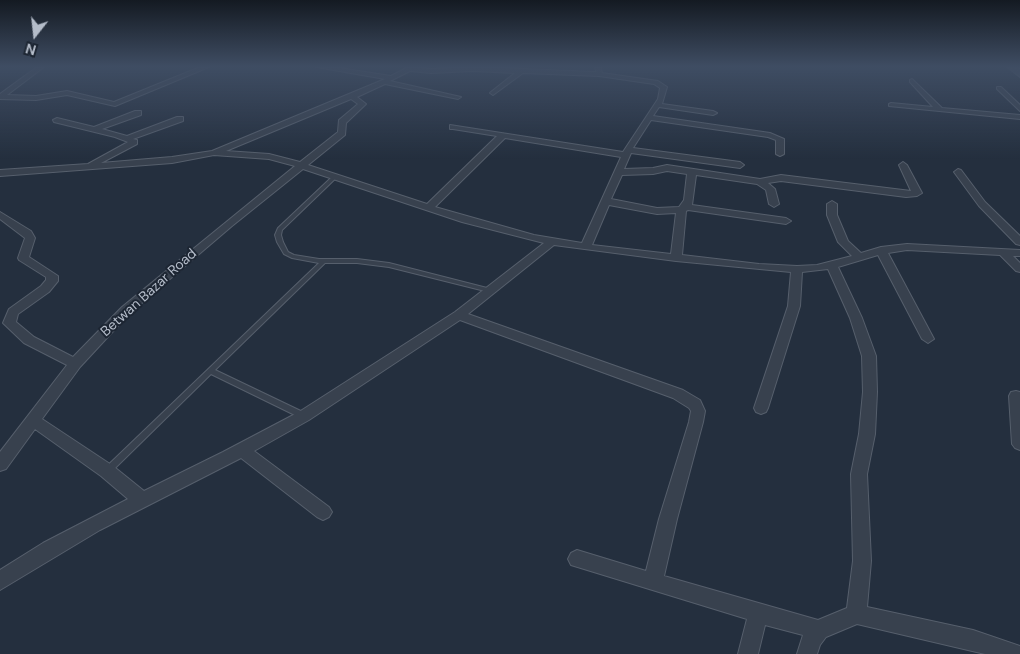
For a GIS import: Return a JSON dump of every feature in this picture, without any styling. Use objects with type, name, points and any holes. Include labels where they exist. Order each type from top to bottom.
[{"type":"street","points":[[19,98],[39,98]]},
{"type":"street","points":[[87,98],[115,104],[129,98]]},
{"type":"street","points":[[214,153],[348,98]]},
{"type":"street","name":"Betwan Bazar Road","points":[[0,464],[75,364],[126,310],[300,165],[342,133],[342,122],[362,104],[354,98]]},
{"type":"street","points":[[586,247],[627,152],[657,106],[660,98]]},
{"type":"street","points":[[928,98],[940,110]]},
{"type":"street","points":[[1009,98],[1020,108]]},
{"type":"street","points":[[891,105],[1017,117],[1020,125]]},
{"type":"street","points":[[657,106],[713,113]]},
{"type":"street","points":[[95,129],[138,113]]},
{"type":"street","points":[[649,118],[770,135],[780,140],[780,154]]},
{"type":"street","points":[[128,138],[180,119]]},
{"type":"street","points":[[57,120],[128,138],[134,142],[85,167]]},
{"type":"street","points":[[452,127],[627,152],[740,165]]},
{"type":"street","points":[[428,208],[503,135]]},
{"type":"street","points":[[0,173],[172,160],[214,153],[258,155],[300,165],[428,208],[551,243],[759,267],[797,269],[832,264],[881,250],[928,247],[1020,253]]},
{"type":"street","points":[[618,172],[653,172],[667,168],[760,182],[781,178],[906,194],[917,193],[904,165]]},
{"type":"street","points":[[676,258],[692,172]]},
{"type":"street","points":[[958,172],[982,204],[1020,242]]},
{"type":"street","points":[[760,182],[770,189],[774,204]]},
{"type":"street","points":[[605,201],[657,210],[684,208],[786,221]]},
{"type":"street","points":[[832,204],[832,216],[843,242],[859,257]]},
{"type":"street","points":[[0,215],[28,233],[30,238],[23,258],[26,262],[46,271],[52,276],[52,281],[45,289],[13,312],[9,323],[29,340],[75,364]]},
{"type":"street","points":[[0,229],[12,222]]},
{"type":"street","points":[[0,582],[49,549],[304,416],[459,315],[551,243]]},
{"type":"street","points":[[881,250],[928,339]]},
{"type":"street","points":[[1003,252],[1020,269]]},
{"type":"street","points":[[807,654],[811,640],[819,630],[855,614],[859,601],[861,577],[859,474],[867,434],[869,356],[856,318],[832,264]]},
{"type":"street","points":[[761,408],[794,306],[797,269]]},
{"type":"street","points":[[459,315],[678,394],[695,404],[698,411],[696,422],[668,519],[653,581]]},
{"type":"street","points":[[1016,396],[1020,444]]},
{"type":"street","points":[[33,420],[107,471],[142,500]]},
{"type":"street","points":[[242,450],[323,512]]},
{"type":"street","points":[[577,558],[819,630]]},
{"type":"street","points":[[748,654],[758,613]]},
{"type":"street","points":[[855,614],[973,640],[1015,654]]},
{"type":"lane","points":[[335,177],[284,224],[278,235],[283,250],[286,253],[292,256],[324,261],[357,261],[389,265],[489,290]]},
{"type":"lane","points":[[107,471],[324,261]]},
{"type":"lane","points":[[211,371],[304,416]]}]
